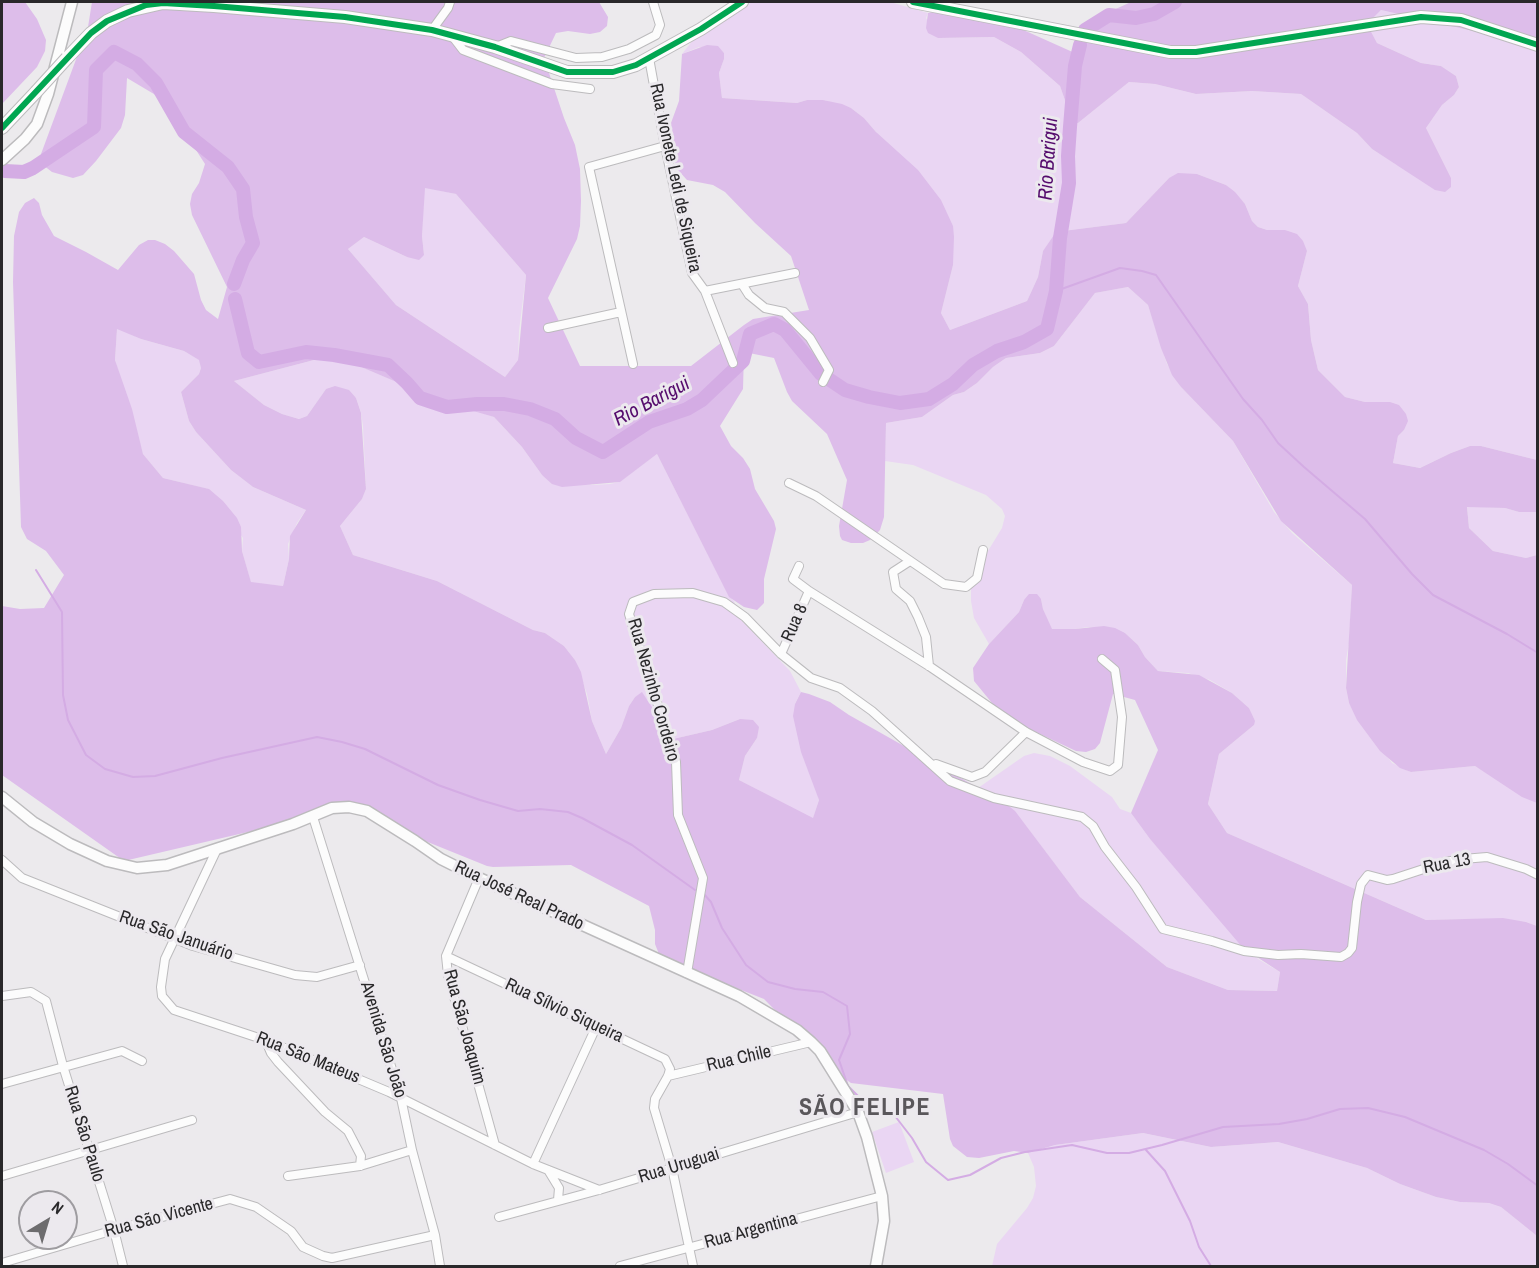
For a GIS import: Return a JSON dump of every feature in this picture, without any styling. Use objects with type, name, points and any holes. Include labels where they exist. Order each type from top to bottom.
[{"type":"main road","points":[[2,128],[42,92],[91,33],[107,21],[128,11],[163,3],[345,17],[432,30],[495,47],[567,72],[613,72],[650,58],[742,2]]},
{"type":"main road","points":[[913,2],[1170,52],[1196,52],[1421,17],[1461,20],[1538,45]]},
{"type":"street","points":[[2,160],[26,140],[37,124],[42,92],[72,2]]},
{"type":"street","points":[[432,30],[450,2]]},
{"type":"street","points":[[495,47],[511,41],[576,58],[602,57],[629,49],[656,34],[660,25],[653,2]]},
{"type":"street","points":[[453,35],[463,50],[552,84],[590,89]]},
{"type":"street","name":"Rua Ivonete Ledi de Siqueira","points":[[650,58],[665,146],[692,273],[705,291],[733,363]]},
{"type":"street","points":[[633,364],[589,167],[665,146]]},
{"type":"street","points":[[705,291],[795,273]]},
{"type":"street","points":[[742,284],[749,295],[765,308],[784,312],[810,338],[829,370],[823,382]]},
{"type":"street","points":[[548,328],[621,312]]},
{"type":"street","points":[[789,483],[816,496],[944,584],[966,587],[977,578],[983,550]]},
{"type":"street","points":[[910,561],[893,573],[896,589],[910,601],[926,637],[929,666]]},
{"type":"street","name":"Rua 8","points":[[781,654],[809,591],[793,579],[800,566]]},
{"type":"street","points":[[809,591],[929,666],[1026,732],[1083,762],[1110,771],[1118,765],[1122,717],[1115,670],[1102,659]]},
{"type":"street","name":"Rua Nezinho Cordeiro","points":[[687,973],[703,878],[678,815],[676,762],[629,614],[633,602],[654,594],[693,593],[724,602],[745,617],[781,654],[811,678],[840,688],[950,781],[994,798],[1082,817],[1093,826],[1105,847],[1136,887],[1163,929],[1212,940],[1244,951],[1278,955],[1341,957],[1352,948],[1361,884]]},
{"type":"street","points":[[929,761],[972,777],[985,772],[1026,732]]},
{"type":"street","name":"Rua José Real Prado","points":[[2,797],[33,822],[70,844],[106,861],[137,868],[167,865],[313,817],[332,808],[349,807],[367,811],[441,859],[479,879],[739,996],[797,1030],[811,1042],[820,1051],[858,1112],[882,1196],[884,1221],[876,1266]]},
{"type":"street","name":"Avenida São João","points":[[313,817],[401,1098],[412,1150],[435,1235],[440,1266]]},
{"type":"street","name":"Rua São Mateus","points":[[217,849],[165,959],[162,996],[174,1010],[268,1041],[401,1098],[533,1164],[599,1190]]},
{"type":"street","name":"Rua 13","points":[[1361,884],[1368,875],[1387,880],[1445,862],[1487,857],[1538,875]]},
{"type":"street","name":"Rua São Januário","points":[[2,860],[22,878],[173,939],[295,975],[317,977],[360,965]]},
{"type":"street","name":"Rua São Joaquim","points":[[479,879],[446,956],[448,975],[495,1145]]},
{"type":"street","name":"Rua Sílvio Siqueira","points":[[446,956],[597,1025],[665,1059],[670,1069],[668,1076]]},
{"type":"street","name":"Rua São Paulo","points":[[2,996],[30,992],[46,1001],[63,1066],[123,1266]]},
{"type":"street","points":[[533,1164],[597,1025]]},
{"type":"street","points":[[268,1041],[271,1053],[278,1062],[325,1112],[348,1131],[361,1156],[360,1166]]},
{"type":"street","name":"Rua Chile","points":[[668,1076],[811,1042]]},
{"type":"street","points":[[2,1084],[122,1051],[142,1061]]},
{"type":"street","points":[[668,1076],[655,1099],[654,1108],[672,1168],[687,1248],[693,1266]]},
{"type":"street","name":"Rua Uruguai","points":[[499,1217],[599,1190],[858,1112]]},
{"type":"street","points":[[2,1176],[192,1120]]},
{"type":"street","points":[[288,1176],[360,1166],[412,1150]]},
{"type":"street","points":[[548,1170],[559,1188],[558,1200]]},
{"type":"street","name":"Rua Argentina","points":[[620,1266],[882,1196]]},
{"type":"street","name":"Rua São Vicente","points":[[2,1263],[230,1199],[256,1207],[281,1222],[303,1247],[332,1258],[435,1235]]},
{"type":"shaded area","points":[[2,2],[25,2],[37,19],[46,40],[45,51],[37,67],[2,104]]},
{"type":"shaded area","points":[[92,2],[599,2],[608,17],[607,26],[600,32],[590,34],[568,31],[556,33],[544,58],[575,145],[580,169],[581,201],[577,239],[548,298],[580,366],[691,366],[753,319],[809,310],[791,256],[725,192],[713,185],[687,180],[677,169],[672,155],[671,123],[679,101],[682,54],[707,45],[718,46],[724,53],[719,73],[722,98],[797,103],[807,100],[823,100],[842,104],[864,118],[918,170],[941,200],[953,226],[953,265],[941,313],[950,330],[1027,301],[1038,277],[1043,251],[1054,235],[1063,231],[1126,223],[1169,178],[1178,173],[1197,174],[1226,185],[1245,204],[1252,221],[1258,227],[1267,230],[1285,230],[1297,234],[1307,251],[1298,286],[1308,304],[1311,340],[1318,370],[1345,397],[1365,402],[1390,402],[1399,405],[1408,421],[1398,436],[1393,463],[1420,468],[1470,446],[1481,446],[1537,460],[1537,512],[1467,507],[1469,528],[1493,551],[1526,558],[1537,555],[1537,803],[1522,797],[1475,766],[1411,772],[1400,768],[1380,751],[1357,720],[1349,703],[1346,688],[1352,585],[1281,521],[1233,441],[1172,375],[1148,305],[1128,287],[1095,293],[1054,346],[1040,353],[1006,358],[977,383],[964,392],[953,395],[922,417],[886,423],[884,517],[880,530],[870,540],[863,543],[851,543],[842,540],[840,536],[839,526],[847,480],[827,434],[792,401],[774,358],[744,352],[743,389],[720,426],[731,446],[750,469],[755,489],[774,521],[776,529],[764,579],[764,603],[757,610],[744,607],[729,597],[657,454],[620,482],[562,487],[552,484],[542,475],[522,447],[494,417],[446,403],[333,355],[234,381],[264,405],[299,419],[307,416],[326,389],[335,386],[349,390],[356,398],[361,413],[366,489],[362,499],[340,526],[353,555],[437,581],[533,630],[545,633],[564,646],[581,672],[592,721],[606,754],[621,728],[629,706],[642,692],[673,739],[712,730],[740,719],[753,720],[759,727],[757,738],[745,756],[739,780],[813,818],[819,800],[801,752],[793,716],[795,704],[801,692],[809,694],[830,702],[1005,803],[1015,811],[1080,897],[1167,967],[1228,990],[1277,991],[1280,972],[1243,948],[1150,839],[1131,813],[1158,750],[1135,700],[1113,694],[1100,743],[1095,749],[1086,752],[1076,751],[1008,717],[992,703],[974,681],[973,668],[989,644],[1019,612],[1029,594],[1037,594],[1052,629],[1104,626],[1115,628],[1125,633],[1138,645],[1158,671],[1199,675],[1232,693],[1249,708],[1255,721],[1254,725],[1219,754],[1208,804],[1227,833],[1426,920],[1503,918],[1537,926],[1537,1236],[1501,1207],[1489,1203],[1460,1202],[1436,1197],[1400,1184],[1367,1168],[1278,1142],[1211,1147],[1143,1133],[1055,1145],[1028,1153],[1014,1151],[979,1158],[967,1157],[953,1146],[950,1139],[943,1094],[851,1083],[838,1074],[764,999],[683,967],[659,954],[655,944],[655,930],[649,906],[571,865],[487,866],[346,809],[124,861],[2,775],[2,606],[20,609],[44,608],[64,575],[46,551],[27,539],[21,527],[13,282],[14,236],[19,212],[25,203],[34,198],[39,203],[42,215],[54,236],[118,270],[139,245],[148,240],[165,244],[194,274],[206,310],[218,319],[227,287],[192,215],[190,204],[205,164],[164,100],[127,78],[125,115],[121,128],[83,175],[73,178],[52,172],[43,165],[41,154],[88,27]],"holes":[[[425,188],[456,194],[526,275],[518,360],[505,377],[396,305],[348,249],[364,237],[407,257],[419,260],[424,255],[422,236]],[[117,329],[141,339],[184,351],[199,360],[201,368],[199,374],[181,392],[189,421],[196,432],[231,470],[253,487],[306,510],[290,536],[289,559],[283,586],[251,582],[242,551],[241,527],[237,518],[223,501],[209,489],[163,478],[143,454],[132,409],[115,360]]]},
{"type":"shaded area","points":[[745,2],[890,2],[928,13],[926,18],[938,38],[994,37],[1021,52],[1060,86],[1073,123],[1078,123],[1129,82],[1155,84],[1196,94],[1252,91],[1301,94],[1357,133],[1372,149],[1397,165],[1451,178],[1426,128],[1442,105],[1454,95],[1459,87],[1456,76],[1441,66],[1421,63],[1377,43],[1367,24],[1381,10],[1537,46],[1537,460],[1481,446],[1470,446],[1420,468],[1393,463],[1398,436],[1404,430],[1390,402],[1365,402],[1345,397],[1318,370],[1311,340],[1308,304],[1298,286],[1307,251],[1285,230],[1267,230],[1258,227],[1252,221],[1245,204],[1226,185],[1197,174],[1169,178],[1126,223],[1063,231],[1043,251],[1038,277],[1027,301],[950,330],[941,313],[953,265],[876,132],[864,118],[851,108],[823,100],[807,100],[797,103],[722,98],[719,73],[724,53],[718,47],[699,47],[682,54],[697,35]]},
{"type":"shaded area","points":[[1131,2],[1537,2],[1538,46],[1381,10],[1367,24],[1377,43],[1421,63],[1441,66],[1456,76],[1459,87],[1454,95],[1442,105],[1426,128],[1451,178],[1451,187],[1445,192],[1435,190],[1372,149],[1357,133],[1301,94],[1252,91],[1196,94],[1155,84],[1129,82],[1078,123],[1073,123],[1060,86],[1021,52],[994,37],[938,38],[928,33],[926,28],[928,13],[944,10],[1019,28],[1077,54],[1107,13]]},
{"type":"shaded area","points":[[424,187],[456,194],[526,275],[518,360],[505,377],[396,305],[348,249],[364,237],[407,257],[424,255],[422,236]]},
{"type":"shaded area","points":[[1128,287],[1148,305],[1167,364],[1181,387],[1233,441],[1274,512],[1292,533],[1352,585],[1346,660],[1346,688],[1349,703],[1392,763],[1411,772],[1475,766],[1537,803],[1537,926],[1526,922],[1475,919],[1426,920],[1227,833],[1208,804],[1219,754],[1254,725],[1249,708],[1232,693],[1210,680],[1188,673],[1158,671],[1138,645],[1125,633],[1088,627],[1051,629],[1041,599],[1024,600],[1019,612],[989,644],[974,618],[971,586],[980,564],[1002,528],[1005,516],[1002,509],[986,495],[913,465],[885,461],[886,423],[922,417],[953,395],[964,392],[977,383],[1006,358],[1040,353],[1054,346],[1095,293]]},
{"type":"shaded area","points":[[117,328],[141,339],[184,351],[200,360],[199,374],[181,392],[189,421],[196,432],[231,470],[253,487],[306,510],[297,523],[288,544],[289,559],[283,586],[251,583],[242,551],[243,538],[208,489],[163,478],[143,454],[115,360]]},
{"type":"shaded area","points":[[333,355],[419,391],[494,417],[522,447],[542,475],[592,485],[610,484],[619,482],[657,454],[729,596],[734,601],[741,620],[790,671],[801,692],[795,704],[819,800],[813,819],[739,780],[745,756],[757,738],[740,719],[712,730],[673,739],[642,693],[635,697],[629,706],[621,728],[606,754],[592,721],[587,694],[575,660],[564,646],[545,633],[533,630],[437,581],[353,555],[340,526],[362,499],[366,489],[363,426],[356,398],[326,389],[307,416],[299,419],[264,405],[234,381]]},
{"type":"shaded area","points":[[1467,506],[1537,512],[1537,555],[1526,558],[1493,551],[1469,528]]},
{"type":"shaded area","points":[[1034,753],[1050,756],[1070,766],[1112,797],[1120,809],[1131,813],[1150,839],[1258,959],[1280,972],[1277,991],[1228,990],[1167,967],[1080,897],[1023,822],[978,788],[1024,756]]},
{"type":"shaded area","points":[[899,1122],[914,1162],[886,1173],[872,1132]]},
{"type":"shaded area","points":[[1143,1133],[1211,1147],[1278,1142],[1367,1168],[1400,1184],[1436,1197],[1460,1202],[1489,1203],[1501,1207],[1537,1236],[1537,1266],[992,1266],[997,1244],[1033,1198],[1036,1186],[1034,1167],[1028,1153],[1055,1145]]},
{"type":"waterway","name":"Rio Barigui","points":[[1085,30],[1109,15],[1136,18],[1154,14],[1175,2]]},
{"type":"waterway","name":"Rio Barigui","points":[[235,299],[248,353],[259,362],[306,352],[388,365],[420,398],[447,407],[504,404],[530,409],[555,419],[576,438],[603,452],[649,422],[687,409],[702,400],[743,361],[750,334],[774,324],[785,330],[821,374],[845,390],[900,403],[929,399],[953,384],[973,365],[997,351],[1024,342],[1047,329],[1056,291],[1060,238],[1069,183],[1070,127],[1075,66],[1080,45]]},
{"type":"waterway","name":"Rio Barigui","points":[[5,171],[24,172],[33,168],[94,127],[96,70],[114,52],[137,64],[156,83],[184,132],[228,167],[243,189],[246,217],[253,243],[243,260],[234,284]]},
{"type":"waterway","points":[[1056,291],[1120,268],[1156,275],[1243,399],[1278,443],[1365,519],[1433,595],[1538,653]]},
{"type":"waterway","points":[[36,570],[62,612],[63,695],[68,720],[86,755],[105,769],[133,777],[155,776],[222,758],[317,737],[342,742],[365,749],[438,785],[480,800],[518,811],[540,809],[568,812],[632,845],[695,890]]},
{"type":"waterway","points":[[703,893],[711,902],[722,928],[746,965],[768,982],[795,989],[823,992],[847,1006],[850,1034],[839,1060],[848,1086],[868,1106],[895,1116],[912,1138],[926,1162],[948,1180],[970,1175],[1001,1158],[1025,1152],[1072,1145],[1107,1153],[1129,1153],[1223,1127],[1279,1124],[1307,1119],[1340,1109],[1368,1108],[1405,1117],[1484,1150],[1538,1186]]},
{"type":"waterway","points":[[1146,1150],[1165,1171],[1190,1221],[1199,1247],[1211,1266]]},
{"type":"transit line","points":[[2,128],[91,33],[107,21],[146,5],[163,3],[214,6],[345,17],[432,30],[495,47],[567,72],[613,72],[636,65],[701,29],[742,2]]},
{"type":"transit line","points":[[913,2],[1170,52],[1196,52],[1421,17],[1461,20],[1538,45]]},
{"type":"district","name":"SÃO FELIPE","points":[[865,1109]]}]
